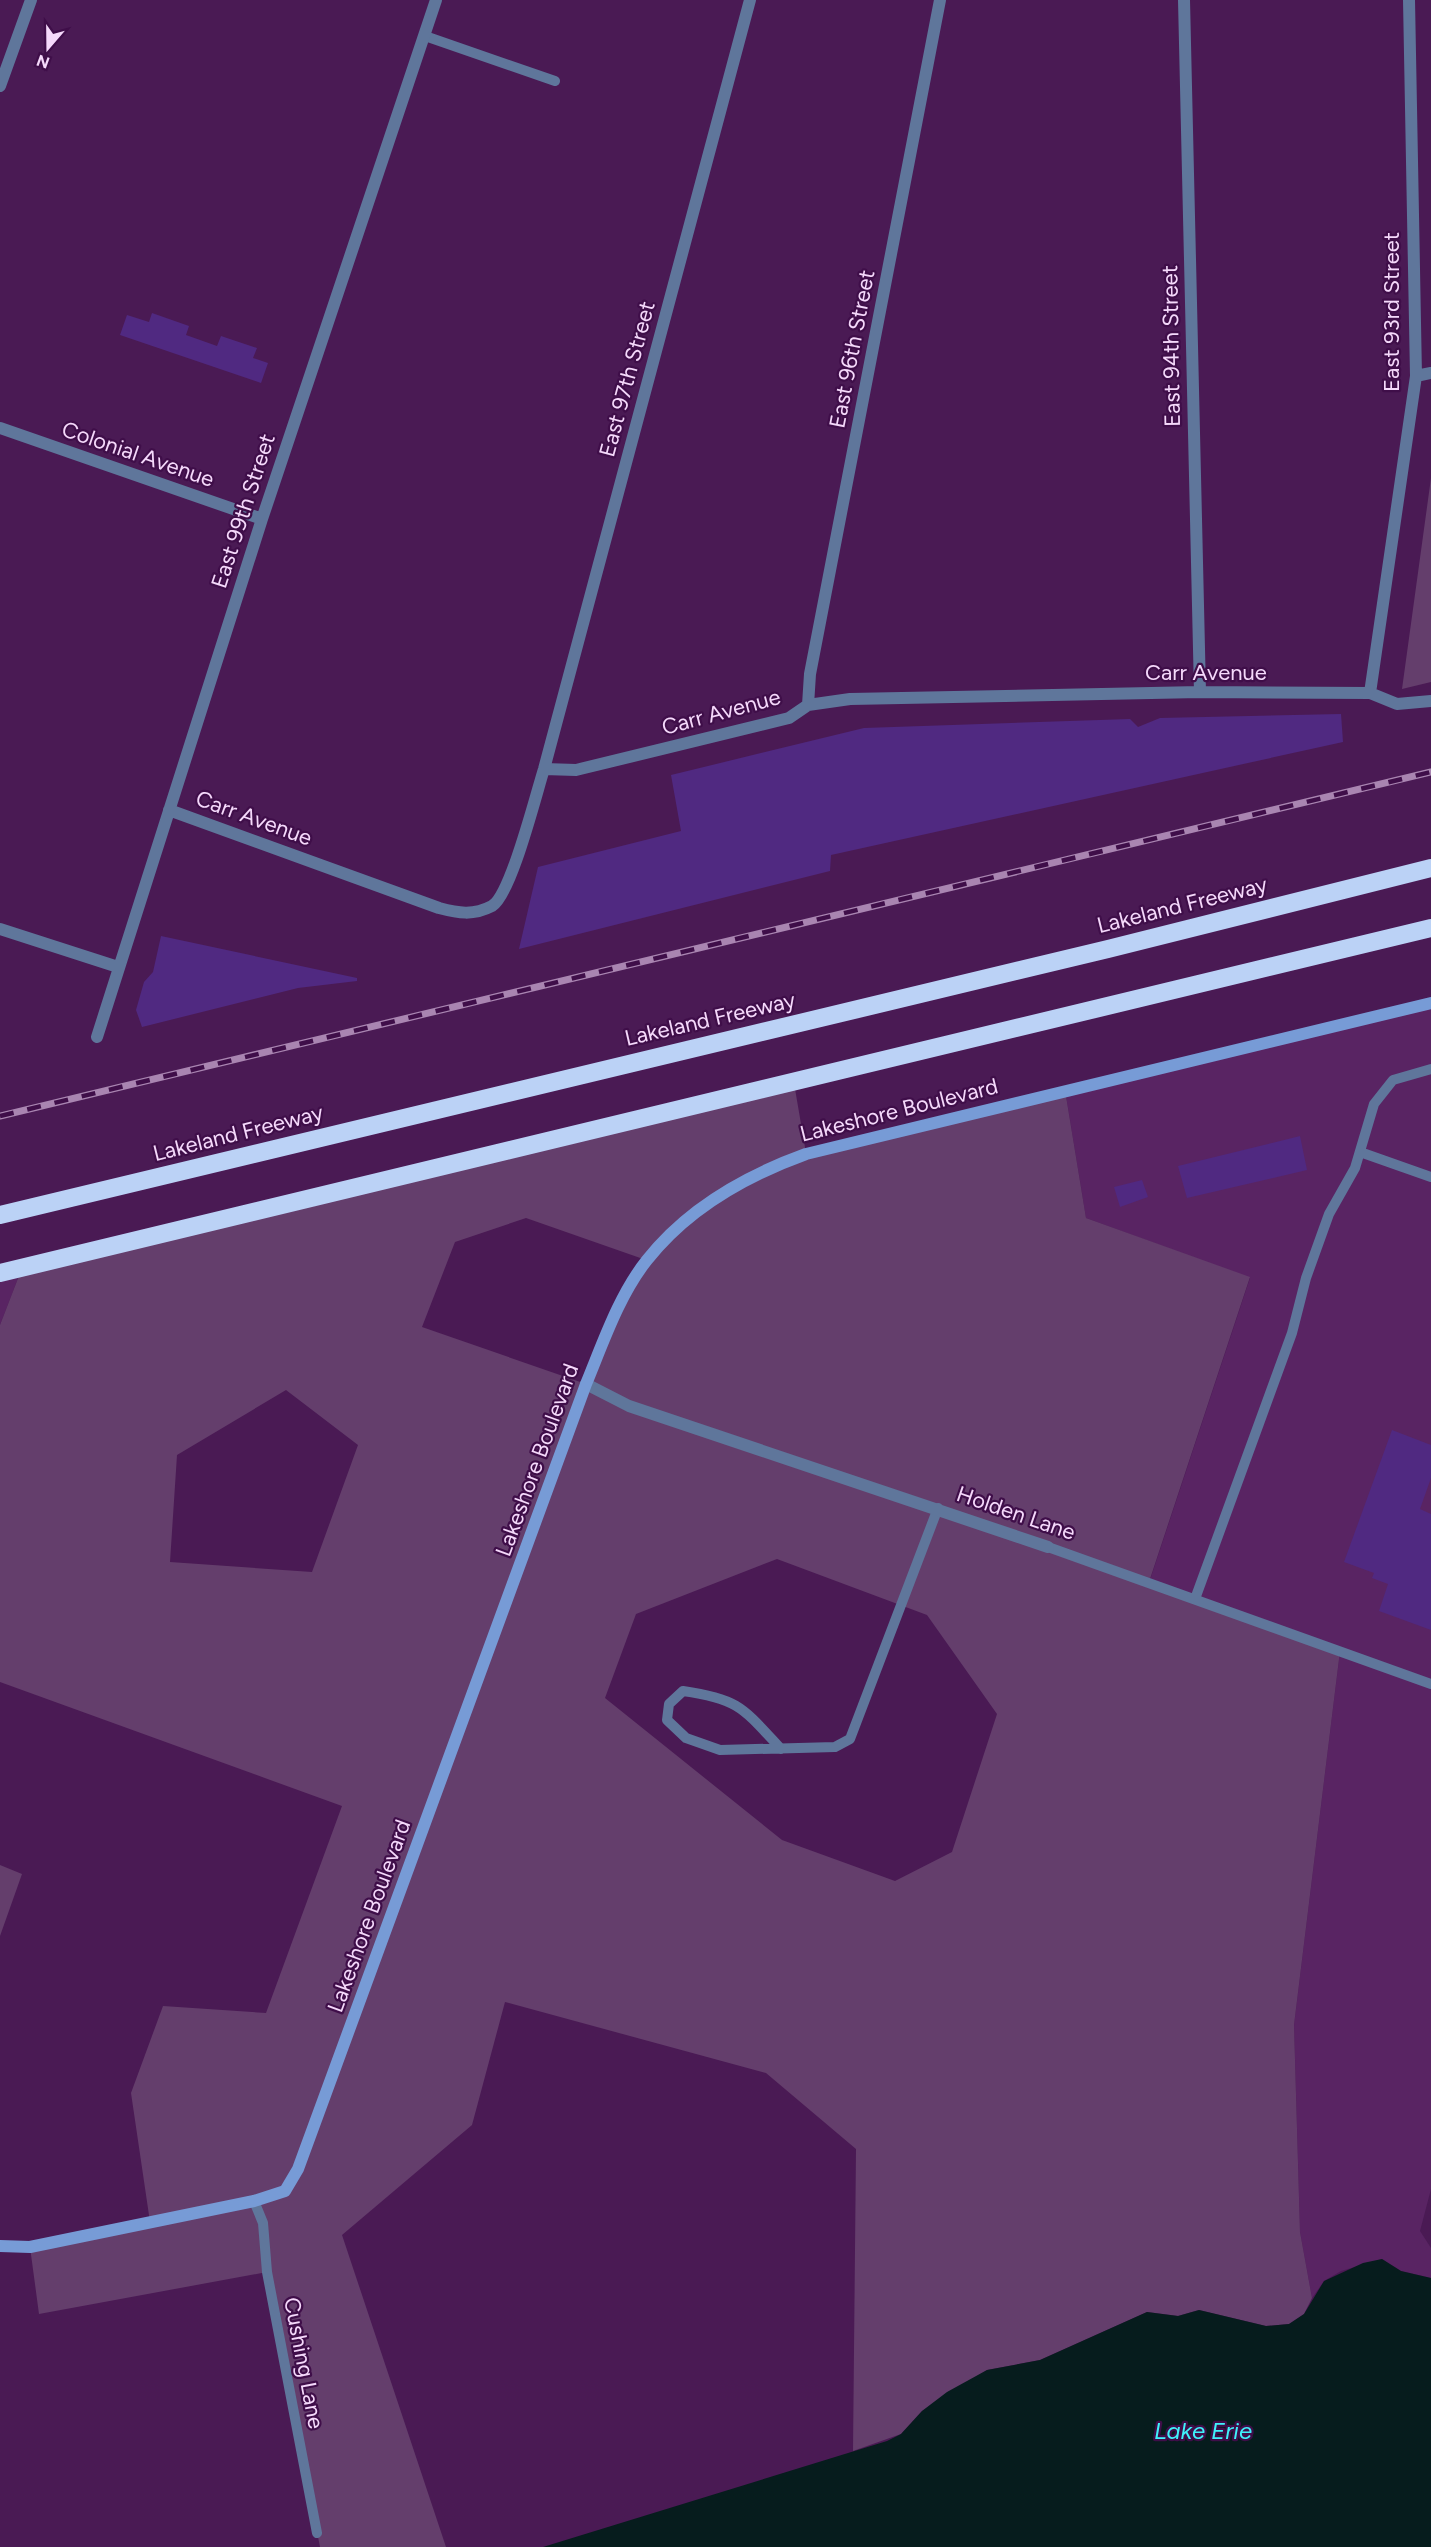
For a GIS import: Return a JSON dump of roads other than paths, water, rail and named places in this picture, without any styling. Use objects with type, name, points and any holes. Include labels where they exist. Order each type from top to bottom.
[{"type":"highway","name":"Lakeland Freeway","points":[[0,1215],[1096,952],[1431,868]]},
{"type":"highway","points":[[0,1273],[1431,928]]},
{"type":"street","points":[[0,86],[31,0]]},
{"type":"street","name":"East 99th Street","points":[[97,1037],[262,519],[436,0]]},
{"type":"street","name":"East 97th Street","points":[[544,769],[750,0]]},
{"type":"street","name":"East 96th Street","points":[[808,705],[812,663],[940,0]]},
{"type":"street","name":"East 94th Street","points":[[1185,0],[1200,692]]},
{"type":"street","name":"East 93rd Street","points":[[1370,693],[1416,376],[1409,0]]},
{"type":"street","points":[[1416,376],[1431,373]]},
{"type":"street","name":"Colonial Avenue","points":[[0,428],[262,519]]},
{"type":"street","name":"Carr Avenue","points":[[169,810],[439,908],[465,915],[494,905],[509,880],[544,769],[576,770],[789,718],[808,705],[850,699],[1200,692],[1370,693],[1397,704],[1431,701]]},
{"type":"street","points":[[0,929],[118,967]]},
{"type":"street","name":"Lakeshore Boulevard","points":[[0,2246],[30,2247],[254,2201],[285,2191],[298,2169],[586,1384],[620,1305],[646,1260],[682,1223],[725,1190],[763,1169],[806,1154],[1431,1003]]},
{"type":"street","name":"Holden Lane","points":[[586,1384],[629,1406],[1048,1546]]},
{"type":"lane","points":[[424,36],[555,81]]},
{"type":"lane","points":[[1195,1599],[1292,1333],[1306,1278],[1329,1214],[1355,1168],[1374,1104],[1393,1080],[1431,1069]]},
{"type":"lane","points":[[1360,1152],[1431,1177]]},
{"type":"lane","points":[[781,1749],[744,1709],[717,1696],[683,1691],[669,1704],[667,1720],[686,1738],[720,1750],[781,1749],[835,1747],[850,1739],[938,1508]]},
{"type":"lane","name":"Holden Lane","points":[[1048,1546],[1431,1684]]},
{"type":"lane","name":"Cushing Lane","points":[[254,2201],[262,2223],[267,2272],[317,2533]]},
{"type":"water","name":"Lake Erie","points":[[1382,2259],[1401,2271],[1431,2278],[1431,2547],[543,2547],[887,2441],[901,2434],[922,2411],[947,2392],[987,2370],[1040,2360],[1147,2312],[1178,2316],[1199,2310],[1266,2326],[1289,2324],[1304,2314],[1324,2281],[1363,2263]]},
{"type":"railway","points":[[0,1116],[1431,772]]}]
